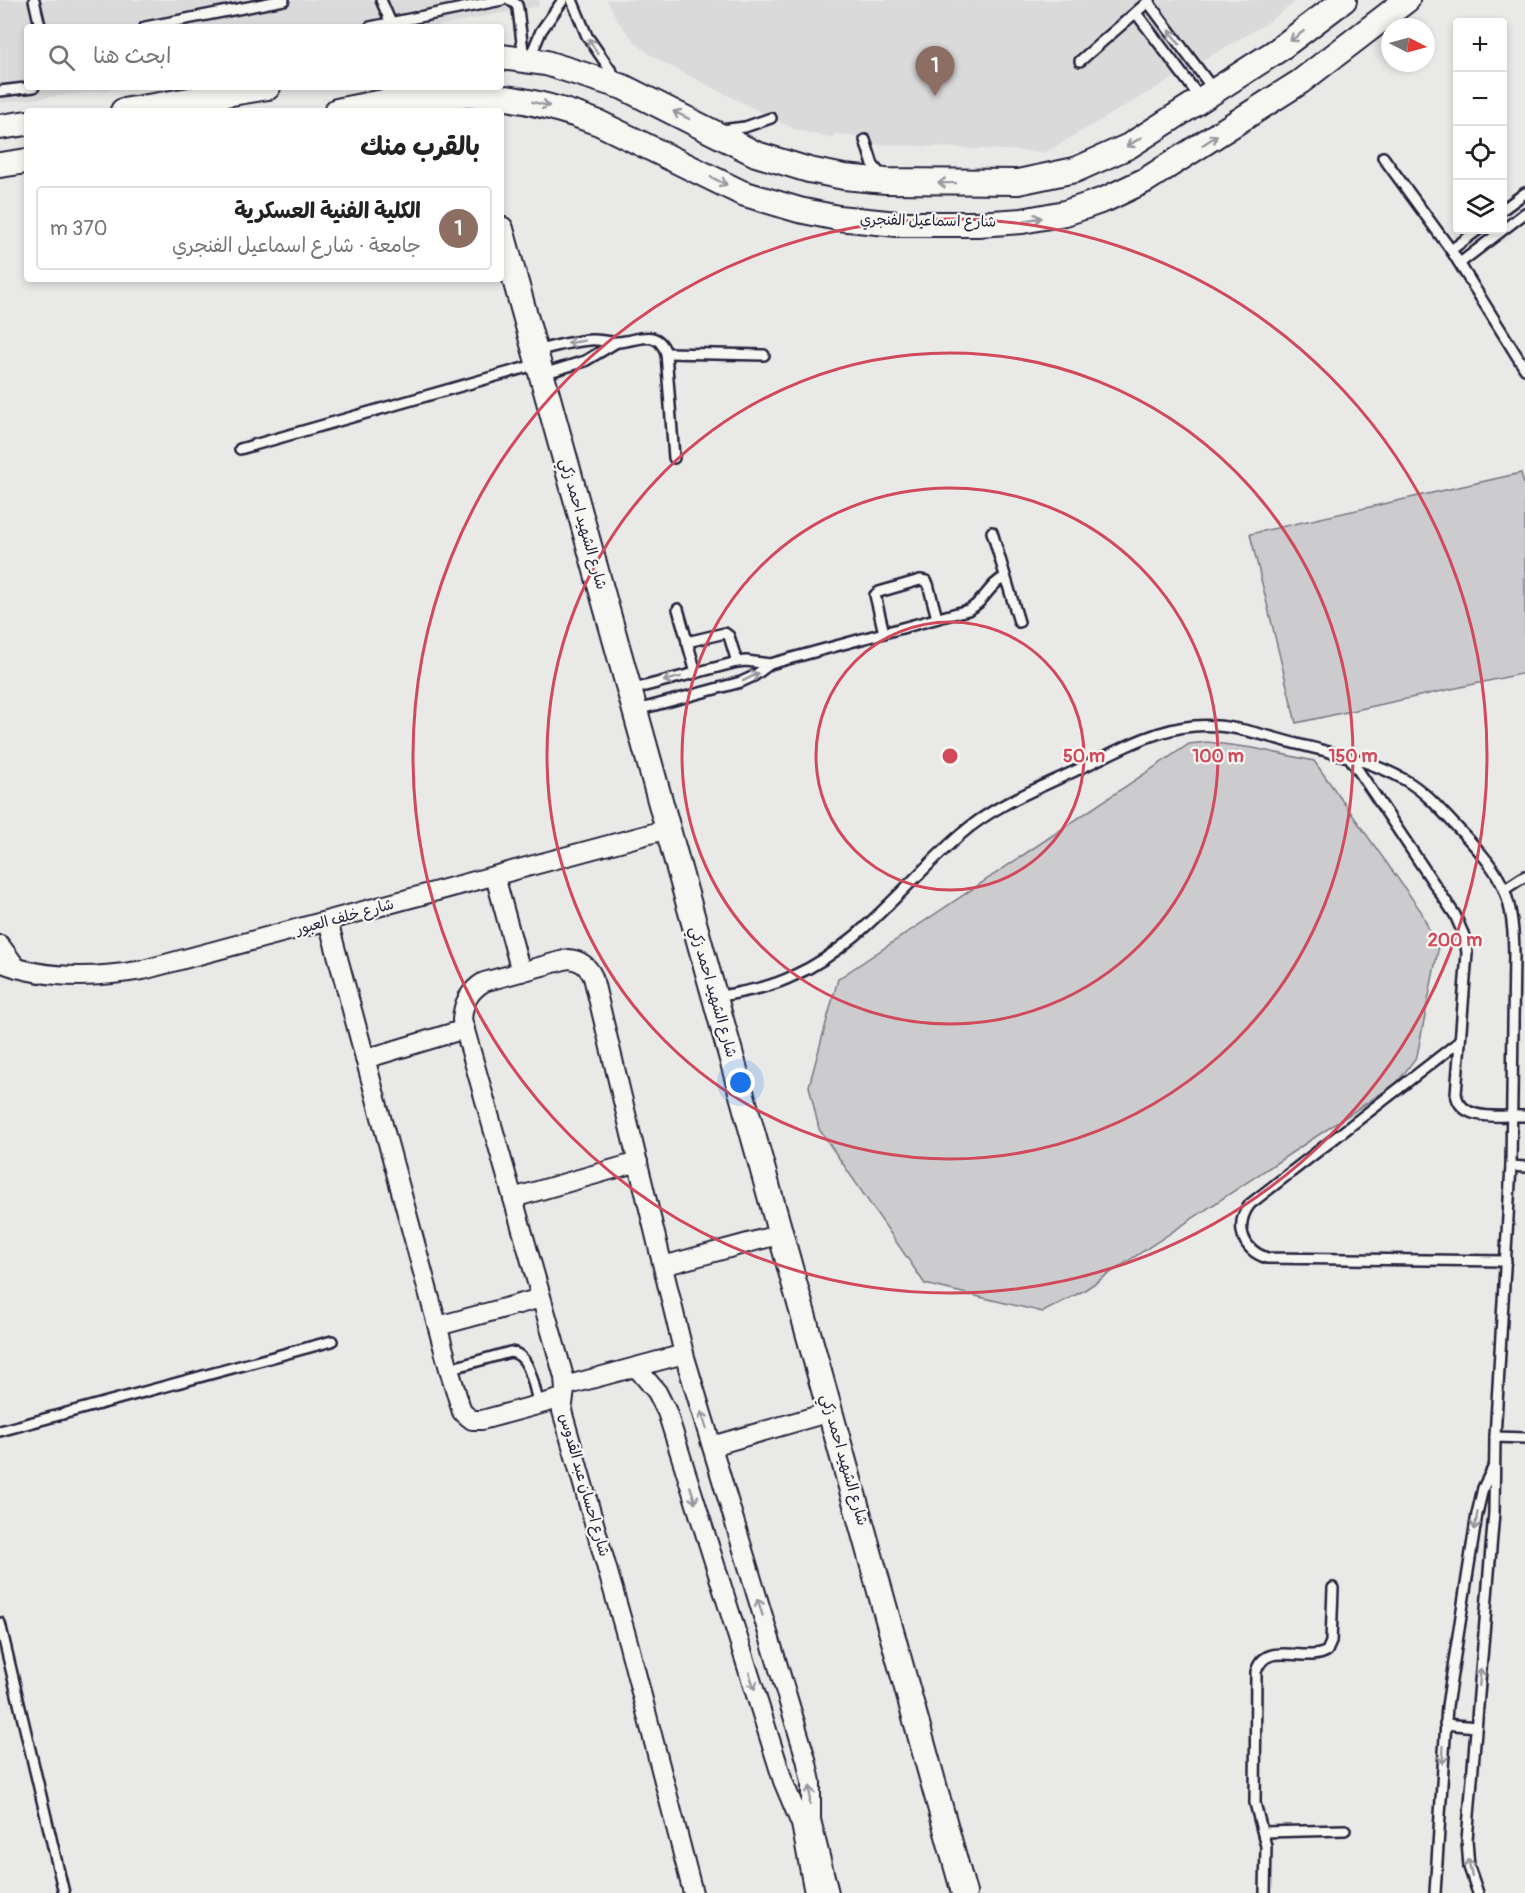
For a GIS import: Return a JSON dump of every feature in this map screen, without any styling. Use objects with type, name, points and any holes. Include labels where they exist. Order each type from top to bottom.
[{"type":"main road","points":[[518,59],[566,68],[623,87],[756,154],[791,166],[835,176],[886,181],[998,183],[1056,176],[1094,164],[1112,155],[1278,50],[1344,0]]},
{"type":"main road","name":"شارع اسماعيل الفنجري","points":[[353,108],[417,96],[466,102],[510,98],[577,114],[742,193],[799,210],[838,218],[897,224],[978,224],[1022,221],[1086,206],[1107,199],[1146,180],[1300,82],[1407,0]]},
{"type":"main road","points":[[141,108],[250,90]]},
{"type":"main road","points":[[0,127],[24,123]]},
{"type":"main road","points":[[0,165],[24,161]]},
{"type":"main road","name":"شارع الشهيد احمد زكي","points":[[504,240],[964,1893]]},
{"type":"street","name":"شارع خلف العبور","points":[[0,945],[9,965],[48,974],[72,976],[128,973],[668,830]]},
{"type":"street","points":[[495,876],[520,972]]},
{"type":"street","points":[[328,921],[462,1412],[472,1420],[482,1420],[538,1404],[564,1392],[636,1367],[684,1354]]},
{"type":"street","name":"شارع احسان عبد القدوس","points":[[693,1893],[631,1653],[562,1411],[564,1392],[541,1298],[465,1029],[463,1011],[470,993],[476,987],[484,982],[568,959],[581,962],[591,971],[684,1354],[806,1759],[811,1782],[811,1820],[828,1893]]},
{"type":"street","points":[[365,1059],[465,1029]]},
{"type":"street","points":[[513,1198],[638,1162]]},
{"type":"street","points":[[663,1266],[781,1234]]},
{"type":"street","points":[[438,1326],[541,1298]]},
{"type":"street","points":[[636,1367],[657,1392],[667,1412],[783,1781],[799,1818],[814,1893]]},
{"type":"street","points":[[712,1446],[830,1412]]},
{"type":"lane","points":[[34,0],[41,24]]},
{"type":"lane","points":[[161,24],[285,0]]},
{"type":"lane","points":[[381,0],[390,22]]},
{"type":"lane","points":[[382,24],[502,0]]},
{"type":"lane","points":[[510,0],[517,5],[518,9],[518,59]]},
{"type":"lane","points":[[518,59],[563,0]]},
{"type":"lane","points":[[572,0],[591,43],[623,87]]},
{"type":"lane","points":[[1080,61],[1149,1],[1208,95]]},
{"type":"lane","points":[[1136,13],[1208,95]]},
{"type":"lane","points":[[0,91],[24,88]]},
{"type":"lane","points":[[709,129],[728,130],[746,127],[771,118]]},
{"type":"lane","points":[[865,140],[873,165],[886,181]]},
{"type":"lane","points":[[1383,157],[1452,250],[1525,369]]},
{"type":"lane","points":[[1507,207],[1525,193]]},
{"type":"lane","points":[[1460,263],[1525,213]]},
{"type":"lane","points":[[1452,250],[1473,234]]},
{"type":"lane","points":[[240,449],[538,363],[580,341],[617,342],[643,337],[653,338],[662,344],[666,353],[674,458]]},
{"type":"lane","points":[[538,363],[585,361],[617,342]]},
{"type":"lane","points":[[666,353],[764,355]]},
{"type":"lane","points":[[992,532],[1019,622]]},
{"type":"lane","points":[[632,700],[741,682],[770,664],[973,608],[992,586],[1005,577]]},
{"type":"lane","points":[[884,633],[875,595],[920,580],[928,584],[937,618]]},
{"type":"lane","points":[[678,609],[696,673]]},
{"type":"lane","points":[[687,642],[725,633],[729,636],[737,662]]},
{"type":"lane","points":[[632,700],[696,673],[737,662],[770,664]]},
{"type":"lane","points":[[716,998],[791,978],[810,968],[846,943],[962,833],[1000,806],[1117,751],[1156,735],[1192,726],[1225,725],[1350,758],[1392,773],[1430,798],[1481,851],[1495,869],[1505,889],[1514,921],[1511,1166],[1495,1437],[1494,1512],[1467,1854],[1472,1879],[1478,1893]]},
{"type":"lane","points":[[1350,758],[1461,926],[1467,953],[1456,1094],[1461,1107],[1471,1113],[1525,1116]]},
{"type":"lane","points":[[1505,889],[1525,876]]},
{"type":"lane","points":[[1460,1041],[1250,1204],[1242,1219],[1242,1236],[1251,1250],[1267,1258],[1506,1261]]},
{"type":"lane","points":[[1511,1166],[1525,1167]]},
{"type":"lane","points":[[0,1431],[332,1341]]},
{"type":"lane","points":[[449,1369],[510,1352],[519,1354],[526,1362],[538,1404]]},
{"type":"lane","points":[[1495,1437],[1525,1438]]},
{"type":"lane","points":[[1435,1893],[1445,1724],[1477,1514],[1483,1488],[1494,1466]]},
{"type":"lane","points":[[1265,1893],[1266,1846],[1255,1803],[1257,1666],[1269,1655],[1319,1654],[1327,1650],[1331,1642],[1333,1588]]},
{"type":"lane","points":[[0,1623],[2,1644],[63,1893]]},
{"type":"lane","points":[[1445,1724],[1476,1727]]},
{"type":"lane","points":[[1263,1832],[1345,1830]]},
{"type":"shaded area","points":[[0,0],[539,0],[539,6],[447,24],[24,24],[24,90],[108,90],[0,103]]},
{"type":"shaded area","points":[[607,0],[1298,0],[1264,25],[1046,152],[872,144],[872,138],[834,134],[833,139],[794,129],[649,54],[636,43],[617,20]]},
{"type":"shaded area","points":[[1521,473],[1525,488],[1525,673],[1296,723],[1250,534]]},
{"type":"shaded area","points":[[1207,742],[1253,748],[1314,761],[1421,911],[1438,950],[1417,1056],[1397,1083],[1083,1291],[1043,1312],[925,1284],[819,1129],[809,1086],[838,979],[1189,744]]},
{"type":"place","name":"الكلية الفنية العسكرية","points":[[935,96]]}]
